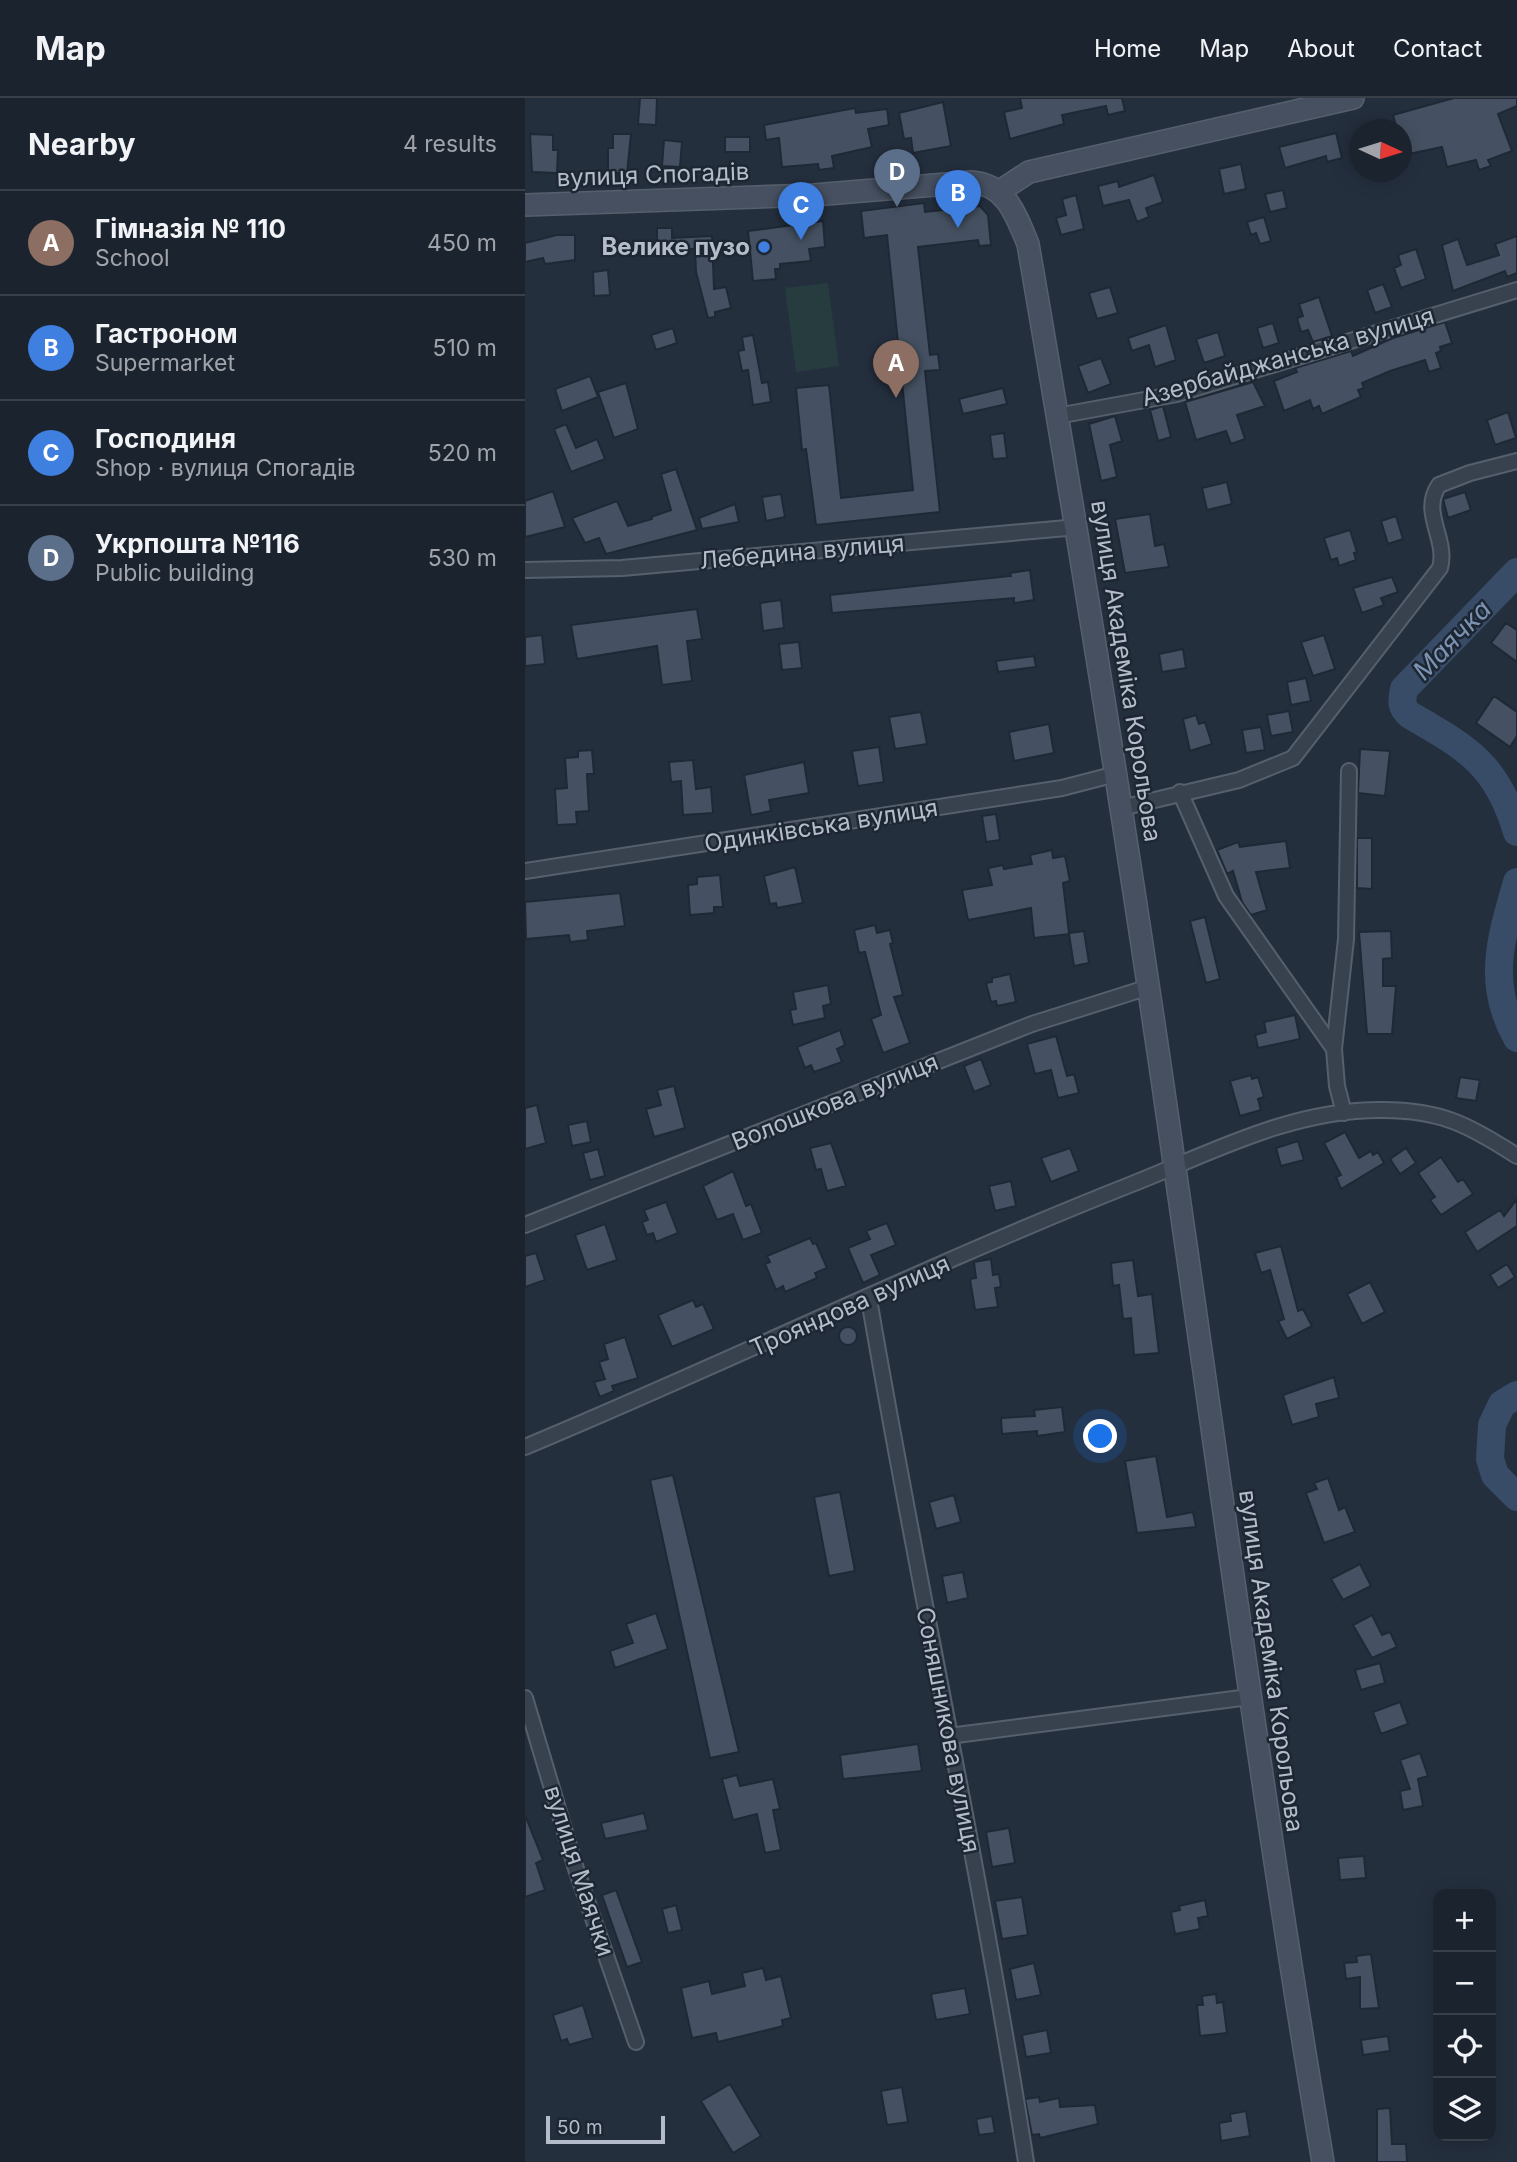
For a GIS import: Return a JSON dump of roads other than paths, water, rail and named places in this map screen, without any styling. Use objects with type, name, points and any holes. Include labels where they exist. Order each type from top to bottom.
[{"type":"main road","points":[[1000,191],[1029,172],[1353,98]]},
{"type":"main road","name":"вулиця Спогадів","points":[[525,205],[814,195],[971,182],[987,183],[1000,191]]},
{"type":"main road","name":"вулиця Академіка Корольова","points":[[1000,191],[1015,212],[1028,244],[1078,527],[1149,987],[1248,1697],[1323,2162]]},
{"type":"street","name":"Азербайджанська вулиця","points":[[1058,415],[1177,394],[1517,290]]},
{"type":"street","points":[[1121,808],[1238,780],[1293,758],[1440,568],[1441,544],[1430,506],[1439,485],[1470,472],[1517,461]]},
{"type":"street","name":"Лебедина вулиця","points":[[525,570],[622,568],[1078,527]]},
{"type":"street","points":[[1344,1113],[1337,1086],[1334,1049],[1346,939],[1349,771]]},
{"type":"street","name":"Одинківська вулиця","points":[[525,871],[1062,788],[1116,774]]},
{"type":"street","points":[[1180,792],[1226,896],[1334,1049]]},
{"type":"street","name":"Волошкова вулиця","points":[[525,1225],[1032,1024],[1149,987]]},
{"type":"street","points":[[1175,1167],[1247,1134],[1344,1113],[1381,1110],[1418,1112],[1468,1125],[1517,1156]]},
{"type":"street","name":"Трояндова вулиця","points":[[525,1447],[1052,1216],[1175,1167]]},
{"type":"street","name":"Соняшникова вулиця","points":[[869,1298],[908,1527],[1002,2008],[1026,2162]]},
{"type":"street","points":[[949,1737],[1248,1697]]},
{"type":"street","name":"вулиця Маячки","points":[[525,1698],[576,1869],[636,2042]]},
{"type":"waterway","name":"Маячка","points":[[1517,572],[1404,689],[1402,700],[1410,715],[1477,760],[1500,790],[1517,832]]},
{"type":"waterway","name":"Маячка","points":[[1517,882],[1499,960],[1502,998],[1507,1018],[1517,1038]]},
{"type":"waterway","name":"Маячка","points":[[1517,1395],[1502,1404],[1492,1425],[1490,1459],[1495,1475],[1517,1497]]},
{"type":"place","name":"Укрпошта №116","points":[[897,207]]},
{"type":"place","name":"Гастроном","points":[[958,228]]},
{"type":"place","name":"Господиня","points":[[801,240]]},
{"type":"place","name":"Велике пузо","points":[[764,247]]},
{"type":"place","name":"Гімназія № 110","points":[[896,398]]}]
